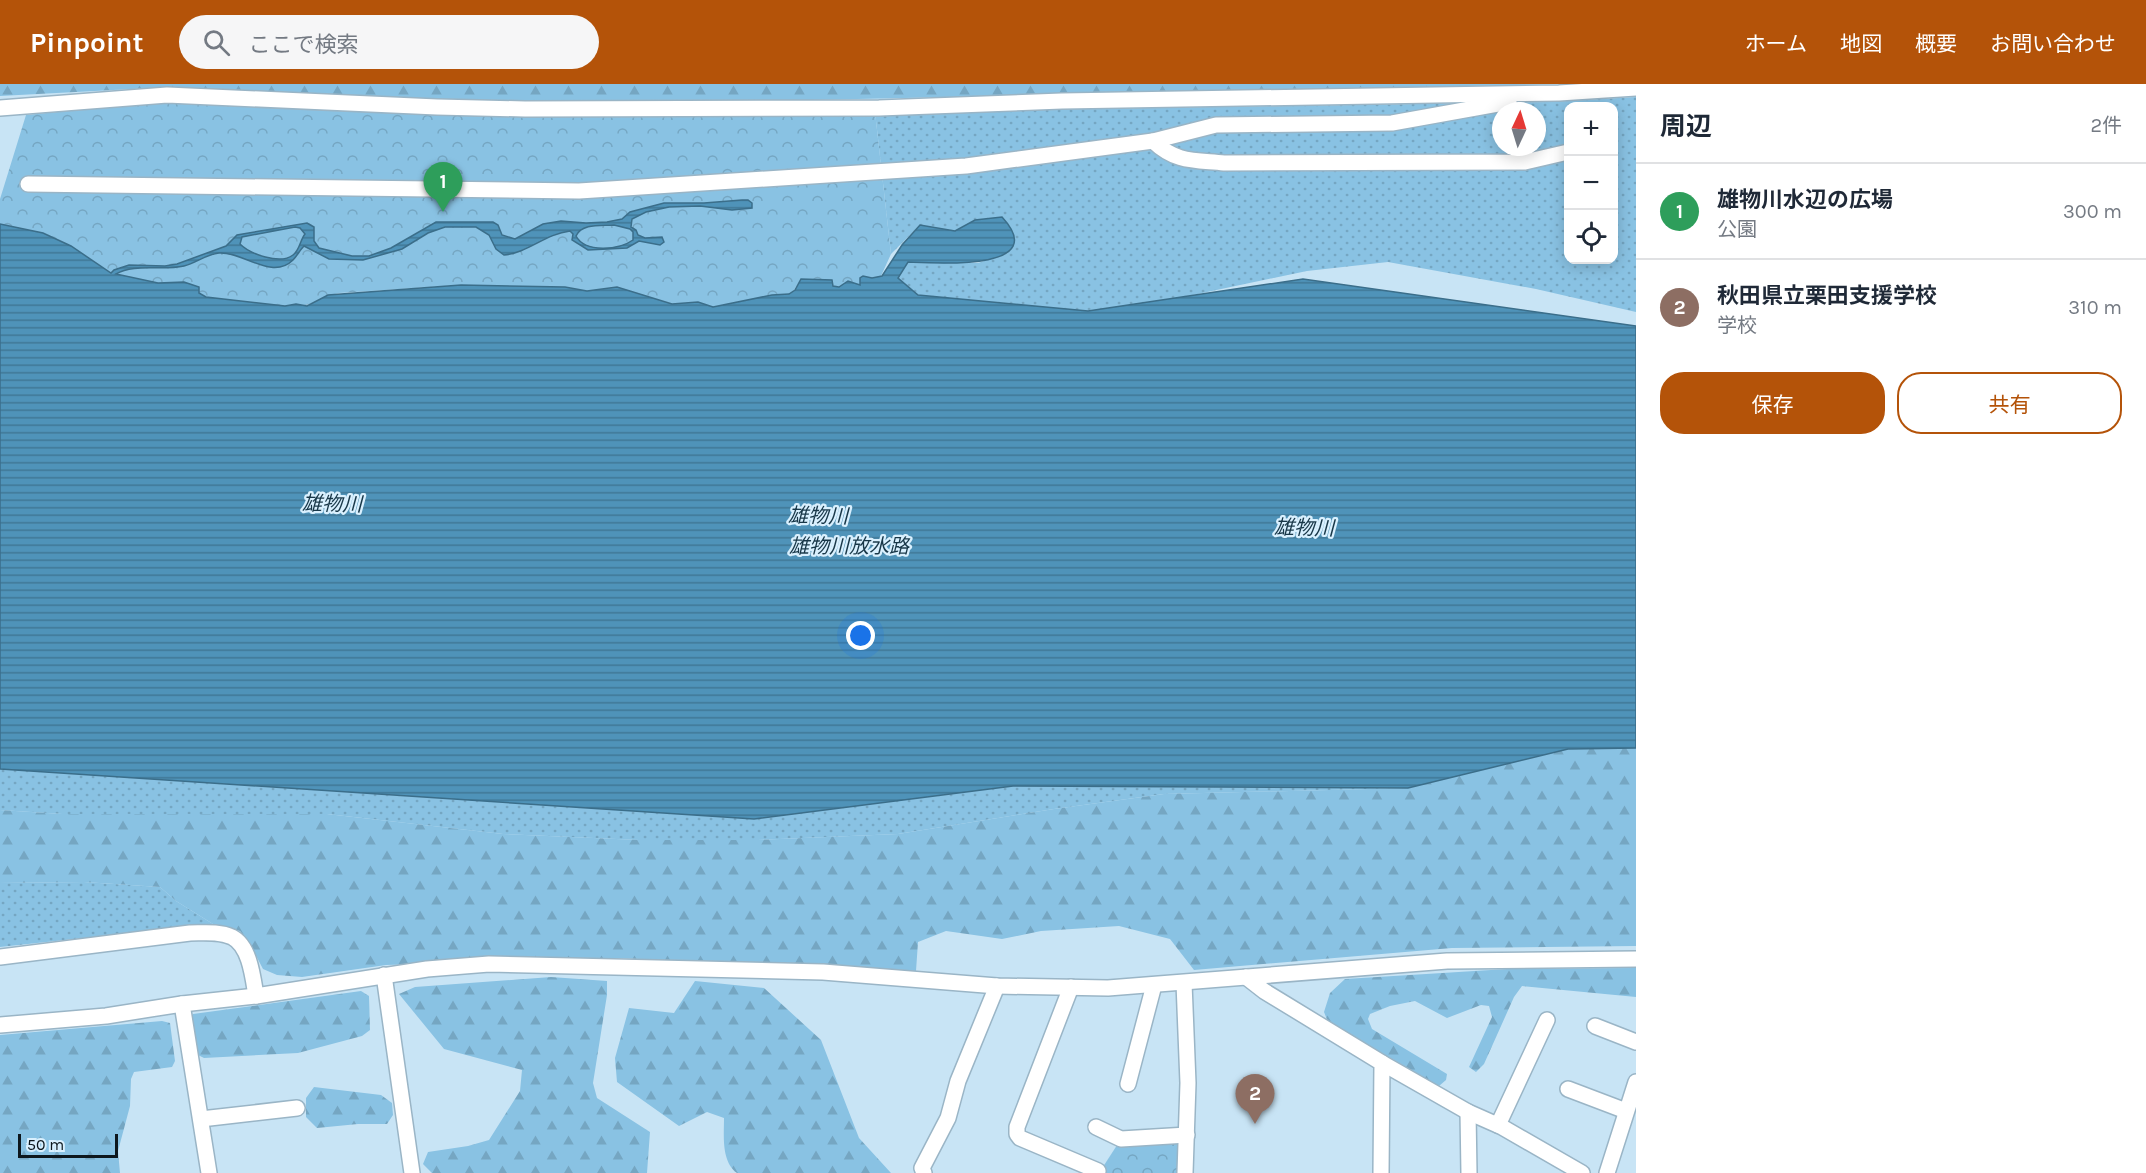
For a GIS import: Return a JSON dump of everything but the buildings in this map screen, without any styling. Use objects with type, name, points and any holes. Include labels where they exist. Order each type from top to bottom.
[{"type":"street","points":[[0,108],[167,95],[535,109],[879,108],[1062,101],[1559,93],[1636,88]]},
{"type":"street","points":[[28,184],[579,191],[966,166],[1153,141],[1216,125],[1392,123],[1559,93]]},
{"type":"street","points":[[1153,141],[1177,158],[1224,163],[1525,162],[1564,153]]},
{"type":"street","points":[[0,957],[190,933],[217,933],[234,937],[244,951],[251,969],[256,996]]},
{"type":"street","points":[[0,1025],[106,1017],[427,969],[489,964],[823,972],[998,986],[1071,987],[1184,983],[1447,961],[1636,959]]},
{"type":"street","points":[[384,975],[412,1173]]},
{"type":"street","points":[[1246,977],[1264,991],[1382,1063],[1582,1173]]},
{"type":"street","points":[[1184,983],[1188,1083],[1185,1173]]},
{"type":"street","points":[[1128,1084],[1154,985]]},
{"type":"street","points":[[924,1173],[922,1168],[948,1118],[958,1081],[998,986]]},
{"type":"street","points":[[1071,987],[1017,1127],[1017,1134],[1020,1138],[1069,1166],[1098,1171]]},
{"type":"street","points":[[182,1004],[209,1173]]},
{"type":"street","points":[[1498,1125],[1547,1020]]},
{"type":"street","points":[[1595,1026],[1636,1042]]},
{"type":"street","points":[[1381,1173],[1382,1063]]},
{"type":"street","points":[[1568,1089],[1632,1097],[1607,1173]]},
{"type":"street","points":[[201,1119],[297,1108]]},
{"type":"street","points":[[1468,1112],[1468,1173]]},
{"type":"street","points":[[1096,1127],[1121,1139],[1187,1135]]},
{"type":"green space","points":[[0,84],[1561,84],[766,101],[453,101],[170,87],[0,96]]},
{"type":"green space","points":[[1636,97],[1636,312],[1536,289],[1388,262],[1307,271],[1174,299],[1088,311],[918,295],[898,278],[907,262],[978,263],[1008,253],[975,220],[955,231],[920,225],[891,254],[875,112],[1492,103],[1492,156],[1546,156],[1546,102]]},
{"type":"green space","points":[[159,102],[875,112],[891,254],[881,276],[859,285],[837,286],[801,279],[789,294],[772,295],[713,307],[697,302],[672,304],[617,287],[587,291],[565,287],[461,285],[339,293],[310,304],[285,306],[206,297],[184,282],[158,283],[111,274],[71,246],[43,233],[0,224],[0,199],[26,115]]},
{"type":"green space","points":[[1636,748],[1636,946],[1452,948],[1194,970],[1170,939],[1119,926],[1041,931],[1002,939],[946,931],[918,942],[916,971],[615,958],[386,965],[302,977],[277,975],[263,969],[250,944],[240,931],[213,924],[176,901],[160,887],[84,882],[0,883],[0,810],[62,814],[327,814],[503,834],[639,840],[758,840],[898,834],[1164,794],[1408,788],[1568,749]]},
{"type":"green space","points":[[0,769],[754,819],[1013,786],[1408,788],[1164,794],[898,834],[758,840],[639,840],[503,834],[327,814],[62,814],[0,810]]},
{"type":"green space","points":[[84,882],[160,887],[176,901],[213,924],[0,947],[0,883]]},
{"type":"green space","points":[[1636,968],[1636,997],[1522,986],[1514,997],[1484,1064],[1476,1072],[1469,1067],[1492,1017],[1489,1006],[1481,1005],[1447,1018],[1415,1001],[1390,1006],[1370,1014],[1368,1019],[1372,1029],[1447,1074],[1446,1080],[1439,1086],[1328,1022],[1324,1012],[1330,993],[1345,979],[1507,969]]},
{"type":"green space","points":[[551,977],[607,981],[607,995],[593,1083],[597,1098],[650,1132],[647,1173],[432,1173],[423,1164],[428,1152],[468,1146],[489,1140],[520,1091],[522,1070],[444,1049],[399,994],[415,987]]},
{"type":"green space","points":[[695,981],[764,988],[821,1040],[859,1138],[891,1173],[737,1173],[728,1162],[726,1155],[724,1118],[707,1112],[679,1126],[617,1082],[615,1058],[629,1008],[674,1013]]},
{"type":"green space","points":[[361,991],[369,996],[370,1030],[362,1036],[298,1053],[204,1058],[194,1053],[187,1020],[193,1014]]},
{"type":"green space","points":[[162,1021],[170,1023],[175,1061],[172,1067],[134,1072],[131,1079],[130,1106],[118,1151],[120,1173],[0,1173],[0,1035]]},
{"type":"green space","points":[[314,1087],[381,1095],[392,1103],[393,1115],[387,1124],[317,1128],[306,1117],[306,1098]]},
{"type":"green space","points":[[1187,1135],[1185,1173],[1099,1173],[1121,1139]]},
{"type":"water","name":"雄物川放水路","points":[[748,200],[752,203],[752,208],[732,210],[700,206],[669,207],[646,212],[632,219],[631,227],[638,235],[645,238],[662,237],[664,242],[660,245],[639,241],[627,248],[588,250],[572,240],[573,234],[570,231],[513,254],[504,255],[496,249],[489,235],[476,227],[445,227],[428,233],[402,249],[363,260],[329,259],[304,246],[285,266],[266,266],[237,256],[219,253],[184,266],[131,269],[116,274],[158,283],[184,282],[199,287],[199,293],[206,297],[285,306],[296,304],[307,306],[328,295],[461,285],[565,287],[587,291],[617,287],[672,304],[698,302],[713,307],[772,295],[789,294],[795,290],[801,279],[832,280],[833,286],[839,287],[848,281],[860,285],[860,278],[863,276],[872,278],[882,276],[902,245],[920,225],[955,231],[975,220],[1002,217],[1014,235],[1012,247],[1001,256],[962,263],[908,262],[898,278],[918,295],[1088,311],[1303,279],[1636,326],[1636,748],[1568,749],[1408,788],[1013,786],[754,819],[0,769],[0,224],[43,233],[71,246],[111,273],[129,265],[177,264],[226,246],[237,235],[307,223],[314,227],[314,241],[319,248],[352,256],[369,256],[391,248],[436,222],[493,222],[498,225],[502,235],[515,239],[543,224],[561,221],[607,222],[622,219],[630,212],[664,203]],"holes":[[[614,225],[630,229],[633,232],[633,240],[619,246],[603,248],[587,245],[576,236],[587,227]],[[300,228],[305,234],[299,248],[287,258],[265,257],[240,244],[242,237]]]},
{"type":"place","name":"雄物川水辺の広場","points":[[443,212]]},
{"type":"place","name":"秋田県立栗田支援学校","points":[[1255,1124]]},
{"type":"water label","name":"雄物川","points":[[332,504]]},
{"type":"water label","name":"雄物川","points":[[818,516]]},
{"type":"water label","name":"雄物川","points":[[1304,528]]}]
